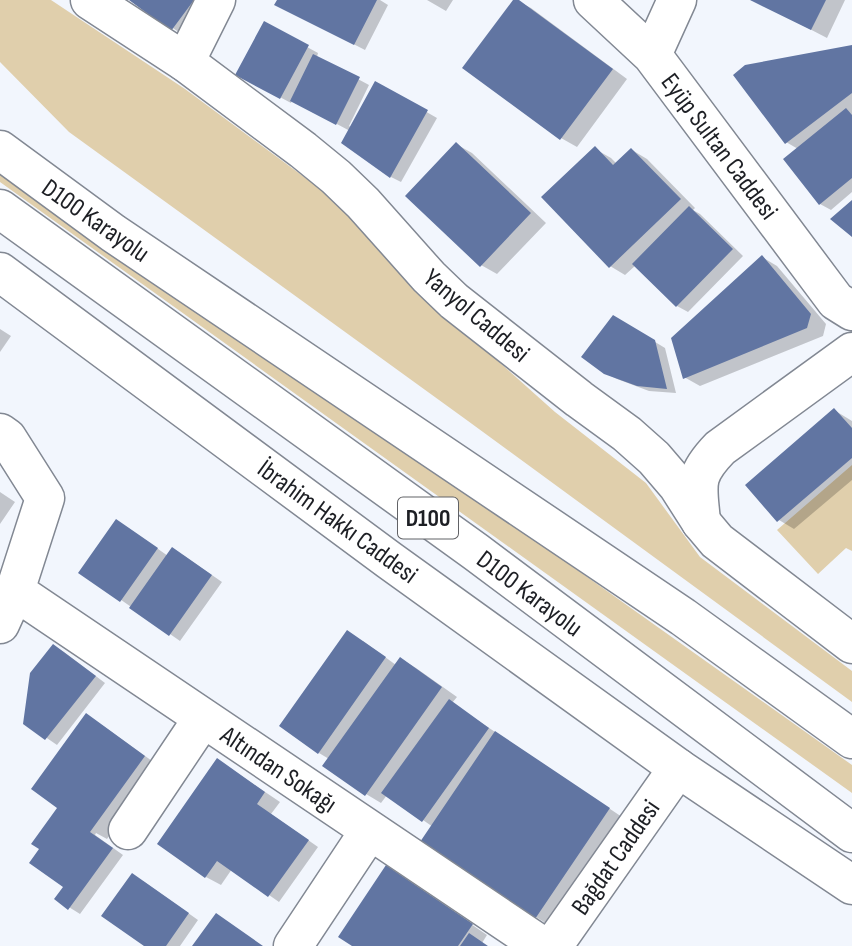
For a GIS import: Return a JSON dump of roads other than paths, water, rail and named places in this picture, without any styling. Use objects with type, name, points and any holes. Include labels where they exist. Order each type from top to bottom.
[{"type":"main road","name":"Yanyol Caddesi","points":[[89,0],[185,62],[336,177],[454,301],[627,434],[654,458],[678,486],[717,541],[852,643]]},
{"type":"main road","points":[[185,62],[216,0]]},
{"type":"main road","name":"Eyüp Sultan Caddesi","points":[[593,0],[652,55],[844,306]]},
{"type":"main road","points":[[652,55],[677,0]]},
{"type":"main road","name":"D100 Karayolu","points":[[0,150],[113,233],[683,617],[852,739]]},
{"type":"main road","name":"D100 Karayolu","points":[[0,209],[464,544],[852,833]]},
{"type":"main road","name":"İbrahim Hakkı Caddesi","points":[[0,272],[389,560],[678,768],[852,885]]},
{"type":"main road","points":[[818,376],[835,346],[844,306]]},
{"type":"main road","points":[[701,522],[698,488],[700,472],[708,461],[720,448],[852,352]]},
{"type":"main road","points":[[0,433],[7,438],[45,498],[8,607]]},
{"type":"main road","points":[[627,434],[650,446],[682,455],[701,455],[720,448]]},
{"type":"main road","name":"Altından Sokağı","points":[[8,607],[203,718],[542,946]]},
{"type":"main road","points":[[128,830],[203,718]]},
{"type":"main road","name":"Bağdat Caddesi","points":[[553,946],[678,768]]},
{"type":"main road","points":[[298,944],[370,830]]}]
